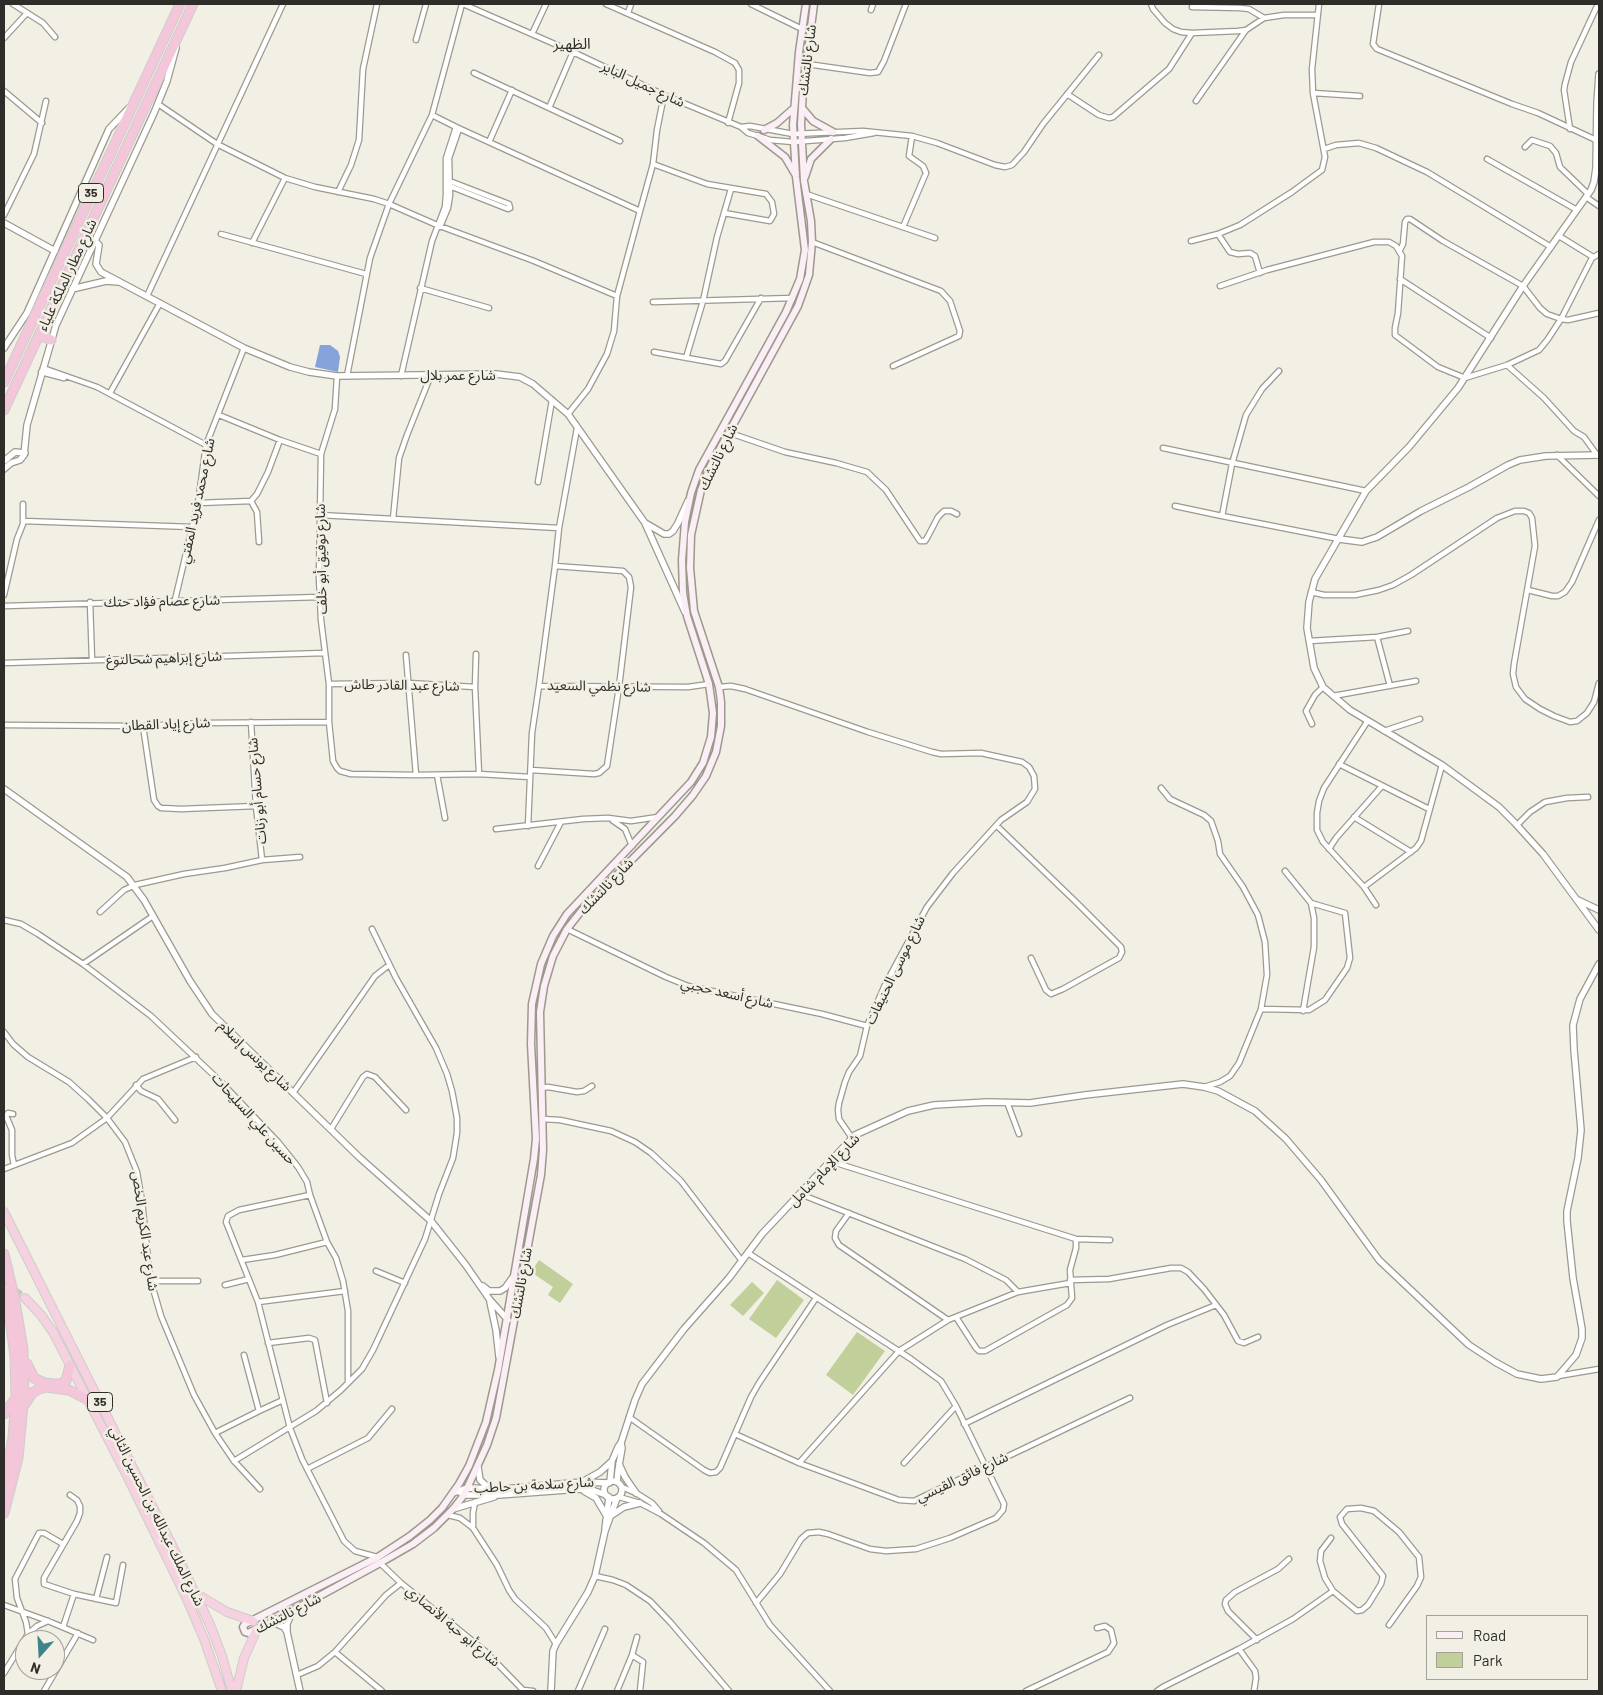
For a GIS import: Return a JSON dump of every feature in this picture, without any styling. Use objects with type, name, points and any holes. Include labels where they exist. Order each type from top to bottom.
[{"type":"highway","name":"شارع مطار الملكة علياء","points":[[5,378],[31,314],[72,224],[134,103],[180,4]]},
{"type":"highway","name":"شارع مطار الملكة علياء","points":[[4,410],[194,4]]},
{"type":"highway","points":[[39,335],[51,340]]},
{"type":"highway","name":"شارع الملك عبدالله بن الحسين الثاني","points":[[4,1212],[195,1593],[220,1650],[234,1691]]},
{"type":"highway","points":[[4,1254],[30,1373],[41,1382],[62,1383],[68,1377],[70,1365]]},
{"type":"highway","points":[[4,1289],[15,1356],[16,1398],[13,1438],[4,1487]]},
{"type":"highway","name":"شارع الملك عبدالله بن الحسين الثاني","points":[[25,1298],[49,1326],[88,1400],[185,1595],[211,1658],[222,1691]]},
{"type":"highway","points":[[4,1513],[18,1458],[24,1407],[24,1349]]},
{"type":"highway","points":[[24,1407],[32,1393],[42,1388],[68,1390],[88,1400]]},
{"type":"highway","points":[[4,1414],[16,1398]]},
{"type":"highway","points":[[195,1593],[227,1612],[253,1621]]},
{"type":"highway","points":[[234,1691],[244,1658],[257,1630]]},
{"type":"main road","name":"شارع نالتشك","points":[[463,1489],[469,1466],[486,1422],[499,1363],[534,1159],[536,1139],[531,1044],[532,1004],[547,948],[559,924],[572,907],[691,782],[703,763],[708,749],[713,713],[709,684],[686,616],[682,576],[685,522],[699,470],[793,298],[800,279],[805,250],[793,134],[794,108],[806,4]]},
{"type":"main road","name":"شارع نالتشك","points":[[463,1489],[453,1493],[430,1520],[379,1560],[292,1612],[257,1630],[248,1633],[243,1630],[244,1624],[253,1621],[379,1560],[413,1544],[453,1509],[488,1445],[496,1418],[542,1175],[541,1001],[553,956],[567,929],[588,902],[684,806],[699,787],[712,765],[716,752],[721,726],[721,702],[719,687],[694,611],[690,576],[690,549],[694,516],[710,467],[804,294],[811,267],[811,221],[805,193],[801,134],[802,108],[814,4]]},
{"type":"main road","points":[[764,130],[777,123],[794,108]]},
{"type":"main road","points":[[802,108],[812,121],[833,132]]},
{"type":"main road","points":[[758,136],[785,157],[796,177]]},
{"type":"main road","points":[[804,180],[811,159],[831,139]]},
{"type":"main road","points":[[621,857],[627,864]]},
{"type":"street","points":[[13,4],[43,23],[55,37]]},
{"type":"street","points":[[147,296],[283,4]]},
{"type":"street","points":[[338,192],[352,165],[359,140],[363,68],[377,4]]},
{"type":"street","points":[[416,40],[426,4]]},
{"type":"street","points":[[347,376],[366,274],[389,204],[432,115],[463,4]]},
{"type":"street","name":"شارع جميل الباير","points":[[463,4],[573,52],[664,95],[741,127],[750,126],[793,134],[863,131],[912,136],[930,140],[995,166],[1005,167],[1012,165],[1024,152],[1067,94]]},
{"type":"street","points":[[532,34],[546,4]]},
{"type":"street","points":[[606,4],[736,63],[739,70],[739,83],[728,123]]},
{"type":"street","points":[[628,13],[631,4]]},
{"type":"street","points":[[751,4],[802,29]]},
{"type":"street","points":[[871,10],[873,4]]},
{"type":"street","points":[[807,64],[870,73],[878,72],[906,4]]},
{"type":"street","points":[[1151,4],[1152,9],[1165,23],[1180,32],[1246,30]]},
{"type":"street","points":[[1191,241],[1218,234],[1240,225],[1322,170],[1324,165],[1324,149],[1313,92],[1312,70],[1319,4]]},
{"type":"street","points":[[1380,4],[1373,44],[1377,48],[1538,113],[1596,140]]},
{"type":"street","points":[[1570,129],[1564,90],[1565,84],[1571,62],[1598,4]]},
{"type":"street","points":[[1192,7],[1240,8],[1249,10],[1264,18]]},
{"type":"street","points":[[4,38],[27,13]]},
{"type":"street","points":[[1196,102],[1246,30],[1264,18],[1318,15]]},
{"type":"street","points":[[1099,55],[1067,94],[1099,115],[1109,118],[1113,117],[1169,69],[1192,33]]},
{"type":"street","points":[[4,469],[22,458],[25,454],[27,425],[51,340],[72,288],[158,104],[179,36]]},
{"type":"street","points":[[549,108],[573,52]]},
{"type":"street","points":[[474,73],[620,141]]},
{"type":"street","points":[[1599,74],[1596,140],[1598,158],[1595,176],[1587,195],[1523,286],[1465,378],[1409,447],[1366,491],[1339,540],[1321,566],[1311,592],[1308,619],[1309,641],[1314,668],[1323,687],[1367,722],[1442,765],[1499,807],[1543,854],[1599,930]]},
{"type":"street","points":[[488,142],[512,90]]},
{"type":"street","points":[[4,91],[42,123]]},
{"type":"street","points":[[1313,92],[1360,96]]},
{"type":"street","points":[[568,414],[588,389],[607,354],[614,330],[617,296],[653,164],[664,95]]},
{"type":"street","points":[[4,215],[34,154],[46,101]]},
{"type":"street","points":[[158,104],[217,144],[285,178],[389,204],[617,296]]},
{"type":"street","points":[[432,115],[640,211]]},
{"type":"street","name":"شارع جميل الباير","points":[[741,127],[748,133],[758,136],[793,142],[874,133]]},
{"type":"street","points":[[400,376],[420,288],[435,231],[439,225],[444,207],[448,183],[449,158],[457,128]]},
{"type":"street","points":[[904,227],[926,173],[923,166],[912,160],[908,154],[912,136]]},
{"type":"street","points":[[1525,147],[1532,140],[1550,146],[1556,153],[1560,167],[1599,206]]},
{"type":"street","points":[[1324,149],[1336,145],[1359,143],[1376,148],[1427,172],[1551,247]]},
{"type":"street","points":[[1487,159],[1577,210]]},
{"type":"street","points":[[653,164],[707,184],[766,194],[772,202],[773,216],[770,221],[724,214]]},
{"type":"street","points":[[252,243],[285,178]]},
{"type":"street","points":[[448,183],[499,203]]},
{"type":"street","points":[[686,358],[703,301],[717,237],[732,189]]},
{"type":"street","points":[[805,193],[935,238]]},
{"type":"street","points":[[1400,250],[1404,244],[1405,222],[1407,219],[1410,219],[1443,241],[1523,286],[1542,311],[1561,319],[1578,318],[1599,313]]},
{"type":"street","points":[[4,223],[55,251]]},
{"type":"street","points":[[4,348],[31,314],[55,251],[72,224]]},
{"type":"street","points":[[221,234],[366,274]]},
{"type":"street","points":[[1218,234],[1230,252],[1238,254],[1250,253],[1254,256],[1260,273]]},
{"type":"street","points":[[1558,236],[1593,257]]},
{"type":"street","name":"شارع عمر بلال","points":[[95,240],[99,246],[96,262],[98,268],[160,304],[244,348],[302,371],[338,376],[496,374],[520,377],[533,384],[568,414],[645,523],[686,616]]},
{"type":"street","points":[[812,242],[941,291],[950,301],[960,331],[959,336],[893,366]]},
{"type":"street","points":[[1220,286],[1260,273],[1374,242],[1390,242],[1400,250],[1402,256],[1395,335],[1438,367],[1465,378],[1507,365],[1540,350],[1561,319],[1593,257],[1599,254]]},
{"type":"street","points":[[1400,279],[1491,338]]},
{"type":"street","points":[[72,288],[106,281],[121,282]]},
{"type":"street","points":[[420,288],[489,308]]},
{"type":"street","points":[[654,352],[717,364],[723,363],[761,298]]},
{"type":"street","points":[[653,302],[793,298]]},
{"type":"street","points":[[110,393],[160,304]]},
{"type":"street","name":"شارع محمد فريد المفتي","points":[[175,600],[198,503],[206,445],[244,348]]},
{"type":"street","points":[[1507,365],[1544,398],[1574,432],[1584,437],[1598,455]]},
{"type":"street","points":[[42,370],[110,393],[206,445]]},
{"type":"street","points":[[1222,516],[1232,464],[1246,415],[1262,388],[1279,371]]},
{"type":"street","points":[[393,519],[400,458],[430,375]]},
{"type":"street","name":"شارع توفيق أبو خلف","points":[[338,376],[335,409],[321,454],[320,515],[320,597],[324,653],[329,684],[329,722],[333,762],[340,771],[351,774],[416,775]]},
{"type":"street","points":[[538,482],[552,400]]},
{"type":"street","points":[[219,415],[280,440],[321,454]]},
{"type":"street","points":[[539,686],[559,528],[577,427]]},
{"type":"street","points":[[730,433],[785,452],[836,463],[866,472],[886,490],[920,541],[925,541],[938,517],[944,511],[951,511],[957,514]]},
{"type":"street","points":[[198,503],[251,501],[257,494],[268,472],[280,440]]},
{"type":"street","points":[[1163,448],[1366,491]]},
{"type":"street","points":[[4,461],[15,452],[25,454]]},
{"type":"street","points":[[1175,506],[1339,540],[1362,542],[1373,539],[1513,462],[1530,458],[1598,455]]},
{"type":"street","points":[[1557,456],[1599,496]]},
{"type":"street","points":[[645,523],[657,531],[669,534],[678,524],[691,494]]},
{"type":"street","points":[[251,501],[257,512],[259,542]]},
{"type":"street","points":[[4,595],[23,521],[23,504]]},
{"type":"street","points":[[1311,592],[1324,595],[1355,594],[1379,590],[1393,585],[1411,576],[1497,518],[1519,510],[1527,512],[1530,515],[1536,539],[1514,664],[1514,682],[1518,692],[1525,699],[1554,716],[1570,722],[1576,721],[1588,713],[1594,702],[1599,683]]},
{"type":"street","points":[[320,515],[559,528]]},
{"type":"street","points":[[1528,590],[1552,596],[1558,596],[1565,592],[1572,582],[1599,520]]},
{"type":"street","points":[[23,521],[192,527]]},
{"type":"street","points":[[530,770],[594,774],[604,770],[609,755],[619,687],[631,587],[629,577],[618,570],[555,566]]},
{"type":"street","name":"شارع عصام فؤاد حتك","points":[[4,606],[90,602],[320,597]]},
{"type":"street","points":[[90,602],[92,660]]},
{"type":"street","points":[[1309,641],[1377,637],[1408,631]]},
{"type":"street","points":[[1377,637],[1390,686]]},
{"type":"street","name":"شارع إبراهيم شحالتوغ","points":[[4,663],[324,653]]},
{"type":"street","points":[[476,654],[475,687],[479,774]]},
{"type":"street","points":[[406,655],[416,775],[479,774],[530,777]]},
{"type":"street","points":[[1332,696],[1416,681]]},
{"type":"street","name":"شارع عبد القادر طاش","points":[[329,684],[409,683],[475,687]]},
{"type":"street","name":"شارع نظمي السعيد","points":[[528,826],[532,733],[539,686],[688,687],[709,684]]},
{"type":"street","name":"شارع موسى الحنيفات","points":[[719,687],[731,686],[745,689],[859,729],[932,752],[941,754],[981,753],[1022,762],[1032,771],[1036,782],[1035,789],[1027,802],[1001,820],[953,873],[924,911],[885,984],[867,1026],[860,1056],[849,1072],[845,1082],[838,1110],[841,1124],[852,1138]]},
{"type":"street","points":[[1312,724],[1306,711],[1323,687]]},
{"type":"street","points":[[1382,731],[1420,719]]},
{"type":"street","name":"شارع إياد القطان","points":[[4,725],[143,726],[251,722],[329,722]]},
{"type":"street","name":"شارع حسام أبو زنات","points":[[251,722],[256,806],[262,860]]},
{"type":"street","points":[[1367,722],[1324,788],[1317,813],[1317,830],[1328,849],[1364,887],[1376,905]]},
{"type":"street","points":[[143,726],[154,800],[158,806],[161,808],[181,809],[256,806]]},
{"type":"street","points":[[1339,764],[1429,810]]},
{"type":"street","points":[[1364,887],[1410,852],[1421,840],[1442,765]]},
{"type":"street","points":[[437,775],[445,818]]},
{"type":"street","points":[[1328,849],[1382,786]]},
{"type":"street","points":[[1162,788],[1170,799],[1211,821],[1220,854],[1243,887],[1258,915],[1265,942],[1267,975],[1260,1009],[1239,1063],[1230,1076],[1220,1082],[1204,1087]]},
{"type":"street","name":"شارع يونس إسلام","points":[[4,789],[119,870],[134,885],[190,981],[212,1014],[431,1222],[490,1300],[513,1326]]},
{"type":"street","points":[[1517,825],[1530,812],[1545,802],[1588,797]]},
{"type":"street","points":[[496,829],[608,818],[631,821],[659,816]]},
{"type":"street","points":[[1354,817],[1410,852]]},
{"type":"street","points":[[608,818],[625,829],[632,846]]},
{"type":"street","points":[[538,866],[561,822]]},
{"type":"street","points":[[997,826],[1076,902],[1120,947],[1122,952],[1119,958],[1052,994],[1047,992],[1031,958]]},
{"type":"street","points":[[100,912],[124,890],[134,885],[262,860],[300,858]]},
{"type":"street","points":[[1285,871],[1311,903],[1314,918],[1314,947],[1303,1010]]},
{"type":"street","points":[[1578,900],[1599,910]]},
{"type":"street","points":[[1260,1009],[1310,1010],[1325,1000],[1347,968],[1350,958],[1345,912],[1311,903]]},
{"type":"street","points":[[83,964],[153,916]]},
{"type":"street","name":"حسين علي السليحات","points":[[4,920],[21,924],[83,964],[146,1012],[196,1057],[286,1151],[307,1182],[327,1242],[336,1258],[345,1291],[348,1311],[348,1383]]},
{"type":"street","points":[[234,1461],[290,1428],[327,1403],[362,1369],[426,1239],[453,1158],[457,1118],[452,1091],[436,1048],[389,965],[372,929]]},
{"type":"street","name":"شارع أسعد حجبي","points":[[567,929],[688,986],[867,1026]]},
{"type":"street","points":[[1556,1377],[1576,1355],[1582,1338],[1567,1221],[1567,1211],[1578,1158],[1581,1130],[1573,1025],[1580,1000],[1599,964]]},
{"type":"street","points":[[293,1093],[375,976],[389,965]]},
{"type":"street","name":"شارع عبد الكريم الخص","points":[[4,1032],[28,1058],[69,1082],[107,1118],[125,1142],[137,1172],[142,1201],[150,1281],[161,1316],[194,1395],[215,1433],[234,1461],[260,1489]]},
{"type":"street","points":[[4,1168],[70,1144],[107,1118],[146,1077],[196,1057]]},
{"type":"street","points":[[331,1129],[363,1077],[367,1074],[375,1077],[406,1110]]},
{"type":"street","name":"شارع الإمام شامل","points":[[610,1482],[639,1391],[684,1329],[730,1278],[762,1234],[859,1132],[921,1107],[945,1104],[1030,1103],[1183,1084],[1204,1087],[1231,1097],[1270,1122],[1306,1161],[1379,1260],[1469,1345],[1517,1374],[1541,1379],[1556,1377]]},
{"type":"street","points":[[136,1086],[141,1091],[158,1099],[175,1120]]},
{"type":"street","points":[[541,1088],[548,1087],[577,1092],[584,1091],[592,1086]]},
{"type":"street","points":[[1007,1102],[1020,1134]]},
{"type":"street","points":[[13,1114],[8,1113],[6,1116],[12,1130],[14,1165]]},
{"type":"street","points":[[542,1119],[560,1120],[605,1129],[629,1139],[651,1153],[681,1181],[742,1261]]},
{"type":"street","points":[[830,1161],[1076,1239],[1110,1240]]},
{"type":"street","points":[[800,1194],[990,1271],[1006,1280],[1018,1292]]},
{"type":"street","points":[[310,1195],[243,1209],[228,1216],[226,1219],[227,1225],[258,1302],[290,1428],[307,1469],[344,1541],[355,1551],[379,1560]]},
{"type":"street","points":[[849,1213],[836,1231],[835,1238],[839,1245],[948,1320]]},
{"type":"street","points":[[956,1317],[976,1348],[982,1352],[988,1351],[1067,1305],[1072,1298],[1070,1270],[1076,1248],[1076,1239]]},
{"type":"street","points":[[242,1260],[275,1255],[327,1242]]},
{"type":"street","points":[[748,1253],[899,1351],[942,1382],[956,1406],[1004,1504],[1003,1510],[996,1518],[930,1546],[904,1550],[870,1549],[828,1534],[819,1532],[808,1533],[801,1539],[780,1574],[756,1603]]},
{"type":"street","points":[[799,1463],[899,1351],[948,1320],[1018,1292],[1070,1282],[1109,1279],[1177,1267],[1188,1272],[1216,1305],[1238,1341],[1247,1343],[1258,1337]]},
{"type":"street","points":[[376,1270],[405,1282]]},
{"type":"street","points":[[479,1283],[489,1291],[496,1292],[505,1288],[513,1276]]},
{"type":"street","points":[[225,1285],[250,1279]]},
{"type":"street","points":[[150,1281],[198,1281]]},
{"type":"street","points":[[258,1302],[345,1291]]},
{"type":"street","points":[[629,1418],[710,1473],[716,1472],[720,1468],[759,1383],[816,1298]]},
{"type":"street","points":[[490,1300],[496,1330],[499,1363]]},
{"type":"street","points":[[964,1424],[1167,1325],[1216,1305]]},
{"type":"street","points":[[268,1343],[309,1338],[315,1340],[327,1403]]},
{"type":"street","points":[[244,1355],[259,1411]]},
{"type":"street","points":[[1556,1377],[1599,1369]]},
{"type":"street","name":"شارع فائق القيسي","points":[[735,1434],[799,1463],[888,1496],[908,1501],[919,1500],[1130,1398]]},
{"type":"street","points":[[215,1433],[283,1400]]},
{"type":"street","points":[[904,1463],[956,1406]]},
{"type":"street","points":[[307,1469],[368,1438],[392,1409]]},
{"type":"street","points":[[582,1482],[616,1462],[636,1492]]},
{"type":"street","name":"شارع الإمام شامل","points":[[616,1462],[619,1485]]},
{"type":"street","points":[[478,1466],[480,1480],[491,1489]]},
{"type":"street","points":[[551,1691],[552,1657],[556,1644],[580,1606],[595,1576],[608,1516],[608,1496],[605,1488],[610,1482],[636,1492],[652,1503],[662,1514]]},
{"type":"street","name":"شارع سلامة بن حاطب","points":[[463,1489],[610,1482]]},
{"type":"street","points":[[608,1516],[622,1492],[619,1485]]},
{"type":"street","name":"شارع سلامة بن حاطب","points":[[463,1489],[500,1495],[580,1489],[592,1490],[608,1496]]},
{"type":"street","points":[[580,1489],[596,1498],[608,1516]]},
{"type":"street","points":[[70,1495],[77,1500],[80,1510],[77,1521],[43,1582],[47,1586],[112,1603],[116,1602],[123,1564]]},
{"type":"street","points":[[453,1509],[500,1495]]},
{"type":"street","points":[[608,1496],[640,1503],[662,1514],[704,1543],[736,1570],[770,1625],[830,1691]]},
{"type":"street","points":[[473,1528],[475,1502]]},
{"type":"street","points":[[608,1516],[624,1507],[640,1503]]},
{"type":"street","points":[[1331,1538],[1321,1551],[1320,1561],[1326,1578],[1333,1591],[1360,1611],[1368,1605],[1383,1578],[1382,1574],[1342,1524],[1340,1517],[1344,1511],[1360,1508],[1374,1511],[1399,1532],[1416,1551],[1421,1564],[1421,1577],[1417,1586],[1389,1625]]},
{"type":"street","points":[[448,1515],[460,1518],[473,1528],[497,1565],[508,1590],[546,1628],[556,1644]]},
{"type":"street","points":[[27,1630],[16,1593],[15,1579],[38,1534],[44,1532],[63,1544]]},
{"type":"street","points":[[96,1599],[107,1557]]},
{"type":"street","points":[[1257,1640],[1228,1611],[1225,1602],[1230,1596],[1273,1572],[1289,1559]]},
{"type":"street","name":"شارع أبو حبة الأنصاري","points":[[379,1560],[401,1583],[485,1651],[523,1690]]},
{"type":"street","points":[[595,1576],[613,1580],[650,1601],[729,1691]]},
{"type":"street","points":[[297,1676],[318,1666],[335,1652],[386,1595],[401,1583]]},
{"type":"street","points":[[1157,1691],[1257,1640],[1293,1619],[1333,1591]]},
{"type":"street","points":[[63,1627],[74,1594]]},
{"type":"street","points":[[4,1605],[93,1640]]},
{"type":"street","points":[[292,1612],[287,1624],[287,1632],[300,1691]]},
{"type":"street","points":[[32,1630],[48,1621]]},
{"type":"street","points":[[270,1623],[277,1624],[287,1632]]},
{"type":"street","points":[[1026,1691],[1108,1652],[1114,1643],[1111,1630],[1106,1626],[1097,1628]]},
{"type":"street","points":[[578,1691],[605,1629]]},
{"type":"street","points":[[44,1691],[78,1633]]},
{"type":"street","points":[[618,1691],[632,1656],[637,1637]]},
{"type":"street","points":[[1240,1649],[1255,1671],[1254,1691]]},
{"type":"street","points":[[335,1652],[379,1690]]},
{"type":"street","points":[[4,1673],[15,1655]]},
{"type":"street","points":[[632,1656],[643,1662],[640,1691]]},
{"type":"street","points":[[517,1691],[533,1691]]},
{"type":"green space","points":[[539,1260],[573,1284],[560,1303],[548,1295],[553,1287],[531,1272]]},
{"type":"green space","points":[[777,1280],[804,1300],[776,1338],[749,1319]]},
{"type":"green space","points":[[752,1282],[764,1293],[743,1316],[730,1305]]},
{"type":"green space","points":[[857,1332],[885,1351],[853,1395],[826,1375]]},
{"type":"water","points":[[320,345],[330,345],[338,351],[340,357],[338,372],[315,367]]},
{"type":"tunnel","points":[[4,1284],[25,1298]]},
{"type":"district","name":"الظهير","points":[[572,44]]}]
